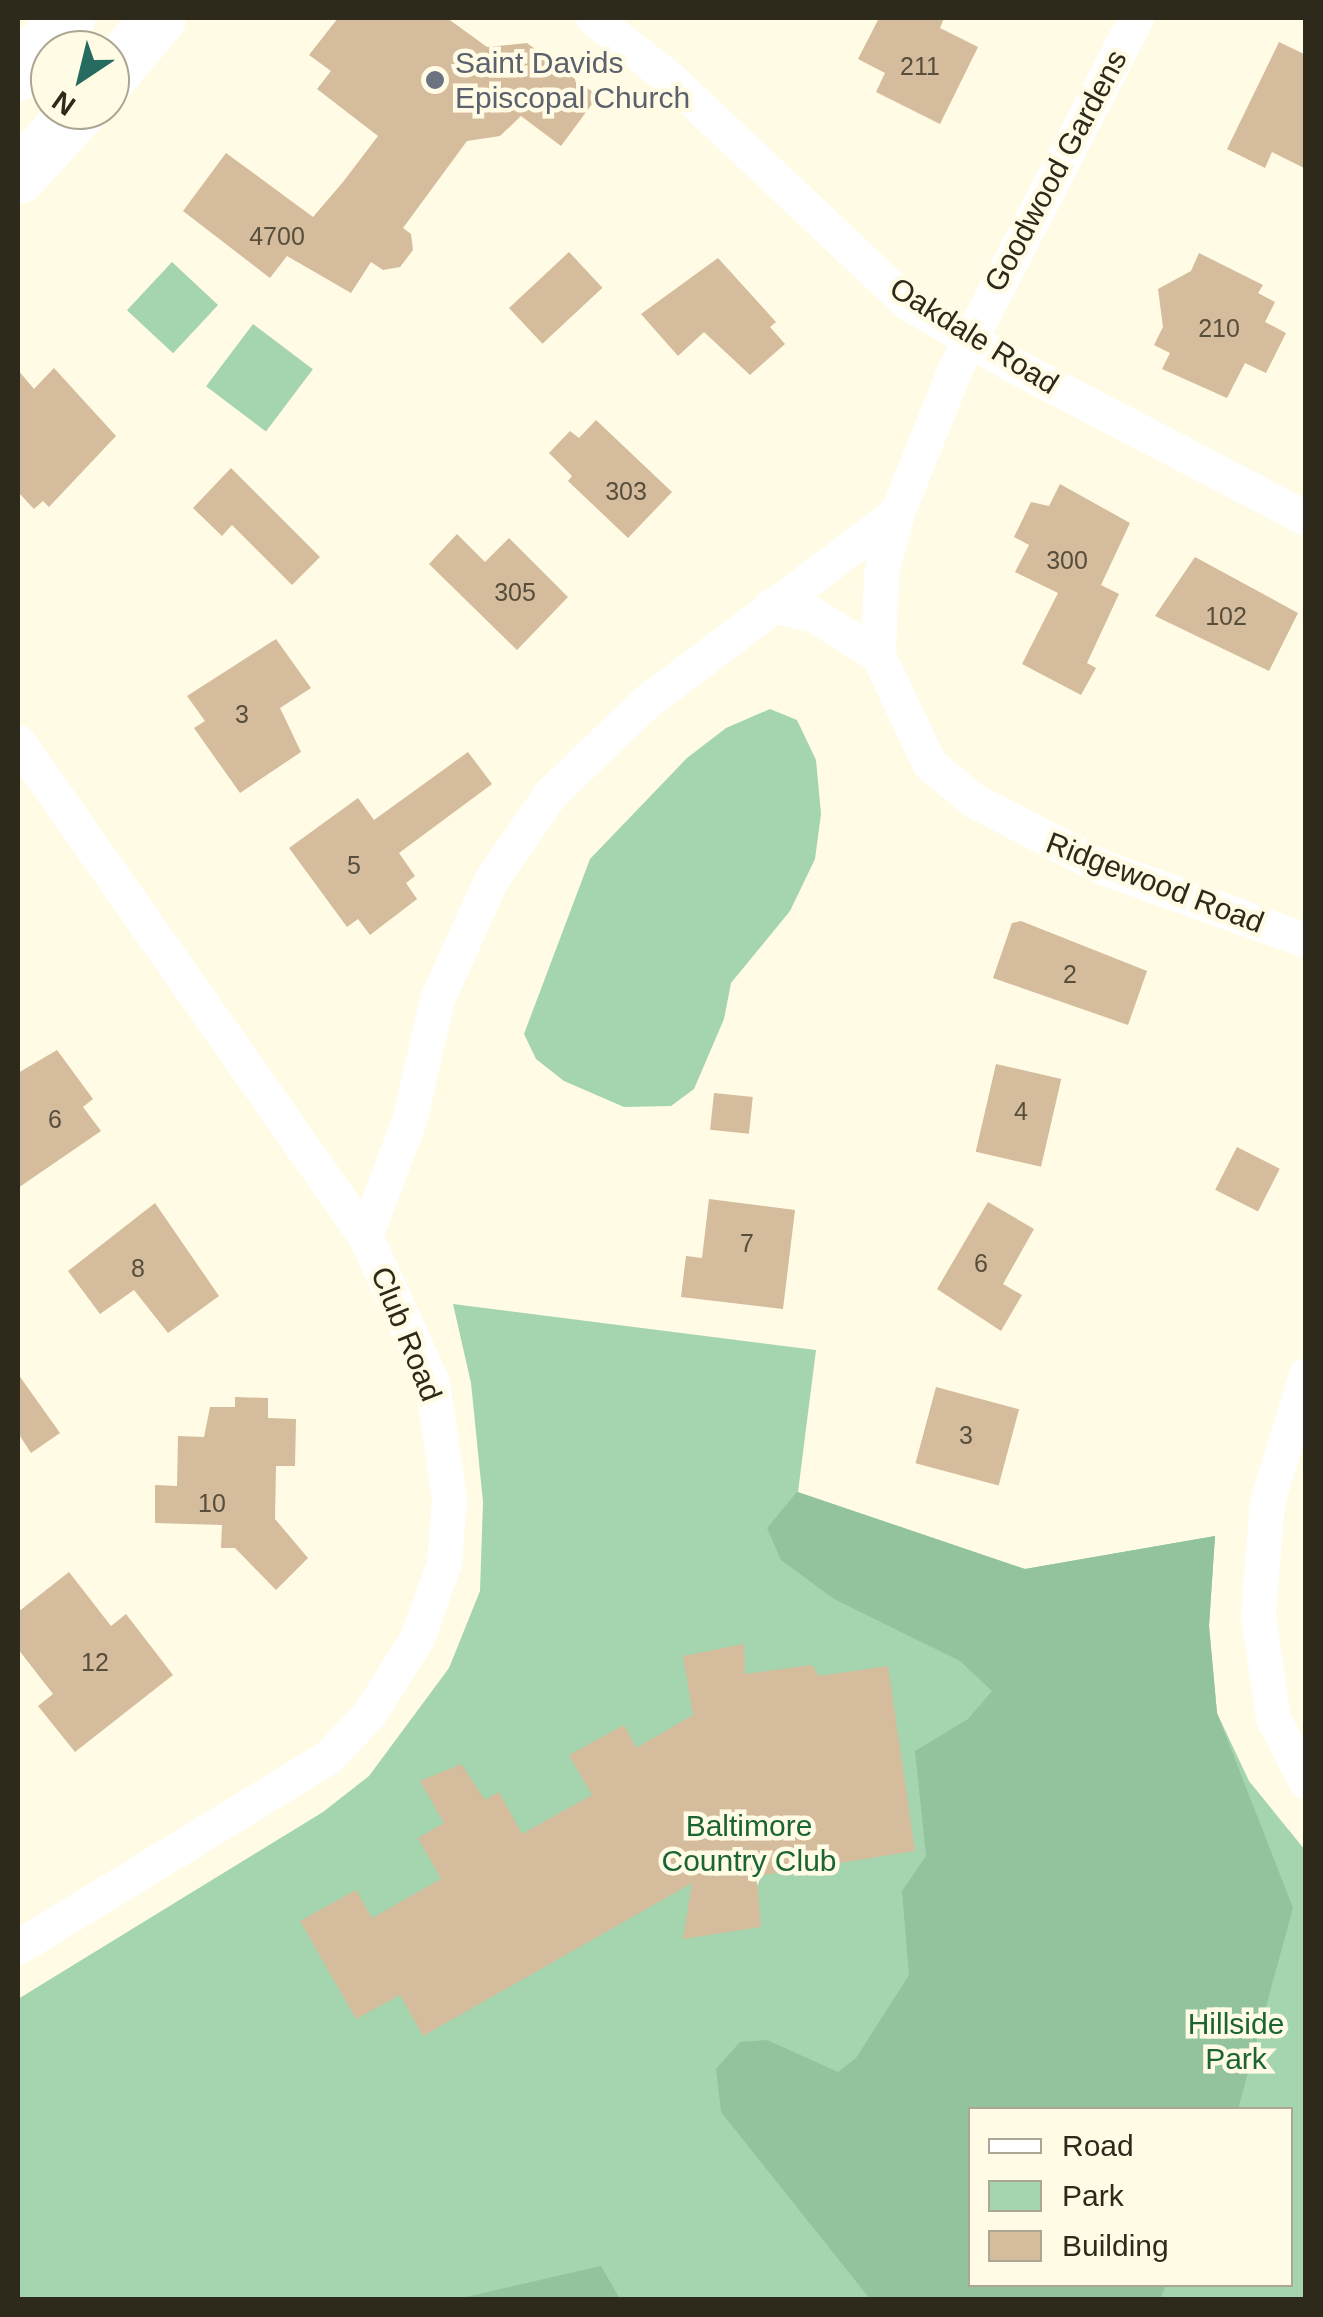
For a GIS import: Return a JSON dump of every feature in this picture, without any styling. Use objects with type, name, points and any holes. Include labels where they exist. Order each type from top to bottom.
[{"type":"main road","points":[[18,73],[67,18]]},
{"type":"main road","points":[[130,51],[158,18]]},
{"type":"main road","points":[[18,176],[61,130]]},
{"type":"street","name":"Oakdale Road","points":[[593,18],[669,78],[907,302],[968,339],[1306,518]]},
{"type":"street","name":"Goodwood Gardens","points":[[897,514],[968,339],[1136,18]]},
{"type":"street","points":[[365,1236],[410,1121],[437,999],[491,880],[550,794],[594,747],[771,605],[897,514]]},
{"type":"street","name":"Ridgewood Road","points":[[897,514],[881,573],[878,655],[929,762],[973,800],[1102,867],[1306,940]]},
{"type":"street","points":[[771,605],[814,615],[878,655]]},
{"type":"street","name":"Club Road","points":[[18,742],[365,1236],[432,1382],[448,1472],[444,1562],[417,1638],[370,1714],[328,1756],[18,1948]]},
{"type":"street","points":[[1306,1375],[1267,1502],[1258,1615],[1273,1718],[1306,1782]]},
{"type":"green space","points":[[172,262],[218,305],[173,353],[127,310]]},
{"type":"green space","points":[[253,324],[313,369],[266,431],[206,386]]},
{"type":"green space","points":[[770,709],[797,720],[816,760],[821,814],[815,859],[790,911],[731,983],[724,1019],[694,1089],[671,1106],[624,1107],[564,1081],[536,1059],[524,1034],[590,859],[687,758],[726,728]]},
{"type":"green space","name":"Baltimore Country Club","points":[[453,1304],[816,1350],[798,1492],[1025,1569],[1215,1536],[1209,1626],[1217,1713],[1249,1781],[1305,1850],[1305,2299],[18,2299],[18,1999],[323,1812],[369,1776],[449,1668],[480,1591],[483,1502],[471,1383]]},
{"type":"green space","name":"Hillside Park","points":[[797,1492],[1025,1569],[1215,1536],[1209,1626],[1217,1713],[1293,1908],[1239,2107],[968,2107],[968,2287],[1165,2287],[1160,2299],[870,2299],[721,2112],[716,2069],[740,2042],[767,2040],[838,2072],[856,2058],[909,1975],[902,1891],[926,1856],[915,1751],[968,1719],[992,1691],[960,1661],[834,1599],[781,1560],[767,1528]]},
{"type":"green space","points":[[601,2266],[620,2299],[457,2299]]},
{"type":"building","points":[[338,18],[447,18],[487,47],[527,43],[598,96],[561,146],[521,116],[500,136],[467,141],[403,228],[411,234],[413,250],[400,267],[383,270],[371,262],[351,293],[287,256],[270,278],[183,211],[226,153],[313,217],[343,182],[378,136],[317,89],[331,71],[309,55]]},
{"type":"building","points":[[879,18],[944,18],[940,28],[978,47],[940,124],[876,92],[885,73],[858,59]]},
{"type":"building","points":[[1279,42],[1306,55],[1306,169],[1272,152],[1265,168],[1227,149]]},
{"type":"building","points":[[569,252],[602,288],[542,344],[509,308]]},
{"type":"building","points":[[1199,253],[1263,285],[1258,293],[1275,302],[1265,322],[1286,333],[1266,373],[1245,363],[1227,398],[1162,369],[1170,353],[1154,345],[1163,327],[1158,289],[1191,271]]},
{"type":"building","points":[[718,258],[776,322],[770,327],[785,344],[750,375],[704,332],[678,356],[641,314]]},
{"type":"building","points":[[54,368],[116,436],[49,507],[43,501],[34,509],[18,492],[18,370],[34,389]]},
{"type":"building","points":[[596,420],[672,492],[628,538],[568,481],[572,476],[549,453],[570,431],[579,438]]},
{"type":"building","points":[[231,468],[320,557],[292,585],[232,525],[222,536],[193,508]]},
{"type":"building","points":[[1060,484],[1130,523],[1101,585],[1119,594],[1087,663],[1096,668],[1081,695],[1022,664],[1058,593],[1015,572],[1029,545],[1014,537],[1031,502],[1049,506]]},
{"type":"building","points":[[457,534],[485,562],[509,538],[568,597],[517,650],[429,564]]},
{"type":"building","points":[[1195,557],[1298,613],[1269,671],[1155,616]]},
{"type":"building","points":[[276,639],[311,688],[280,708],[301,752],[240,793],[194,728],[205,721],[187,696]]},
{"type":"building","points":[[468,752],[492,784],[399,853],[415,876],[406,883],[417,899],[370,935],[358,919],[347,927],[289,848],[358,798],[374,820]]},
{"type":"building","points":[[1021,921],[1147,971],[1128,1025],[993,978],[1012,923]]},
{"type":"building","points":[[57,1050],[93,1099],[83,1107],[101,1131],[18,1188],[18,1073]]},
{"type":"building","points":[[996,1064],[1061,1079],[1041,1167],[976,1152]]},
{"type":"building","points":[[714,1093],[753,1097],[749,1134],[710,1130]]},
{"type":"building","points":[[1237,1147],[1280,1169],[1258,1212],[1215,1190]]},
{"type":"building","points":[[709,1199],[795,1210],[783,1309],[681,1297],[686,1256],[702,1258]]},
{"type":"building","points":[[988,1202],[1034,1229],[1003,1284],[1022,1295],[1001,1331],[937,1289]]},
{"type":"building","points":[[155,1203],[219,1296],[168,1333],[134,1290],[100,1314],[68,1271]]},
{"type":"building","points":[[18,1374],[60,1433],[31,1453],[18,1433]]},
{"type":"building","points":[[936,1387],[1019,1409],[999,1486],[916,1463]]},
{"type":"building","points":[[235,1397],[268,1398],[268,1418],[296,1419],[295,1466],[276,1466],[275,1519],[308,1558],[276,1590],[235,1548],[221,1548],[222,1525],[155,1523],[155,1485],[177,1486],[178,1436],[204,1437],[210,1407],[235,1407]]},
{"type":"building","points":[[69,1572],[111,1626],[126,1614],[173,1675],[75,1752],[38,1706],[53,1694],[18,1649],[18,1612]]},
{"type":"building","points":[[744,1644],[745,1674],[812,1665],[819,1676],[888,1666],[915,1851],[757,1876],[761,1927],[683,1939],[692,1883],[423,2036],[400,1995],[356,2019],[300,1921],[356,1890],[372,1918],[441,1879],[418,1838],[444,1823],[420,1781],[461,1764],[485,1800],[499,1792],[522,1834],[592,1795],[569,1755],[624,1725],[636,1748],[693,1715],[683,1656]]},
{"type":"place","name":"Saint Davids Episcopal Church","points":[[435,80]]}]
